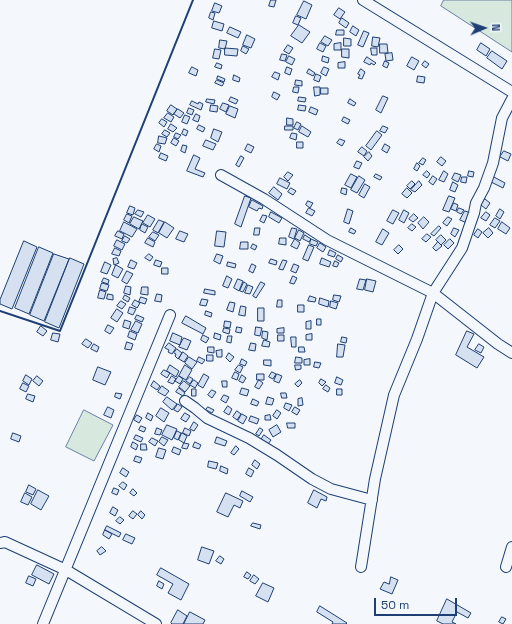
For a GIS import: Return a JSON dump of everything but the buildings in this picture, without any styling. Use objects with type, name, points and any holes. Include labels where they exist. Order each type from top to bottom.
[{"type":"street","points":[[363,0],[512,92]]},
{"type":"street","points":[[361,567],[375,479],[394,395],[417,339],[433,293],[462,248],[474,214],[476,203],[484,188],[493,164],[502,118],[512,99]]},
{"type":"street","points":[[221,175],[270,203],[327,240],[433,293],[498,344],[512,353]]},
{"type":"street","points":[[43,624],[170,315]]},
{"type":"street","points":[[185,401],[207,418],[249,438],[312,479],[331,489],[372,500]]},
{"type":"street","points":[[0,544],[5,542],[66,570],[156,624]]},
{"type":"street","points":[[506,567],[512,547]]},
{"type":"shaded area","points":[[444,0],[512,0],[512,52],[441,6]]},
{"type":"shaded area","points":[[84,410],[113,425],[94,461],[66,447]]},
{"type":"wall","points":[[0,311],[60,331],[193,0]]}]
